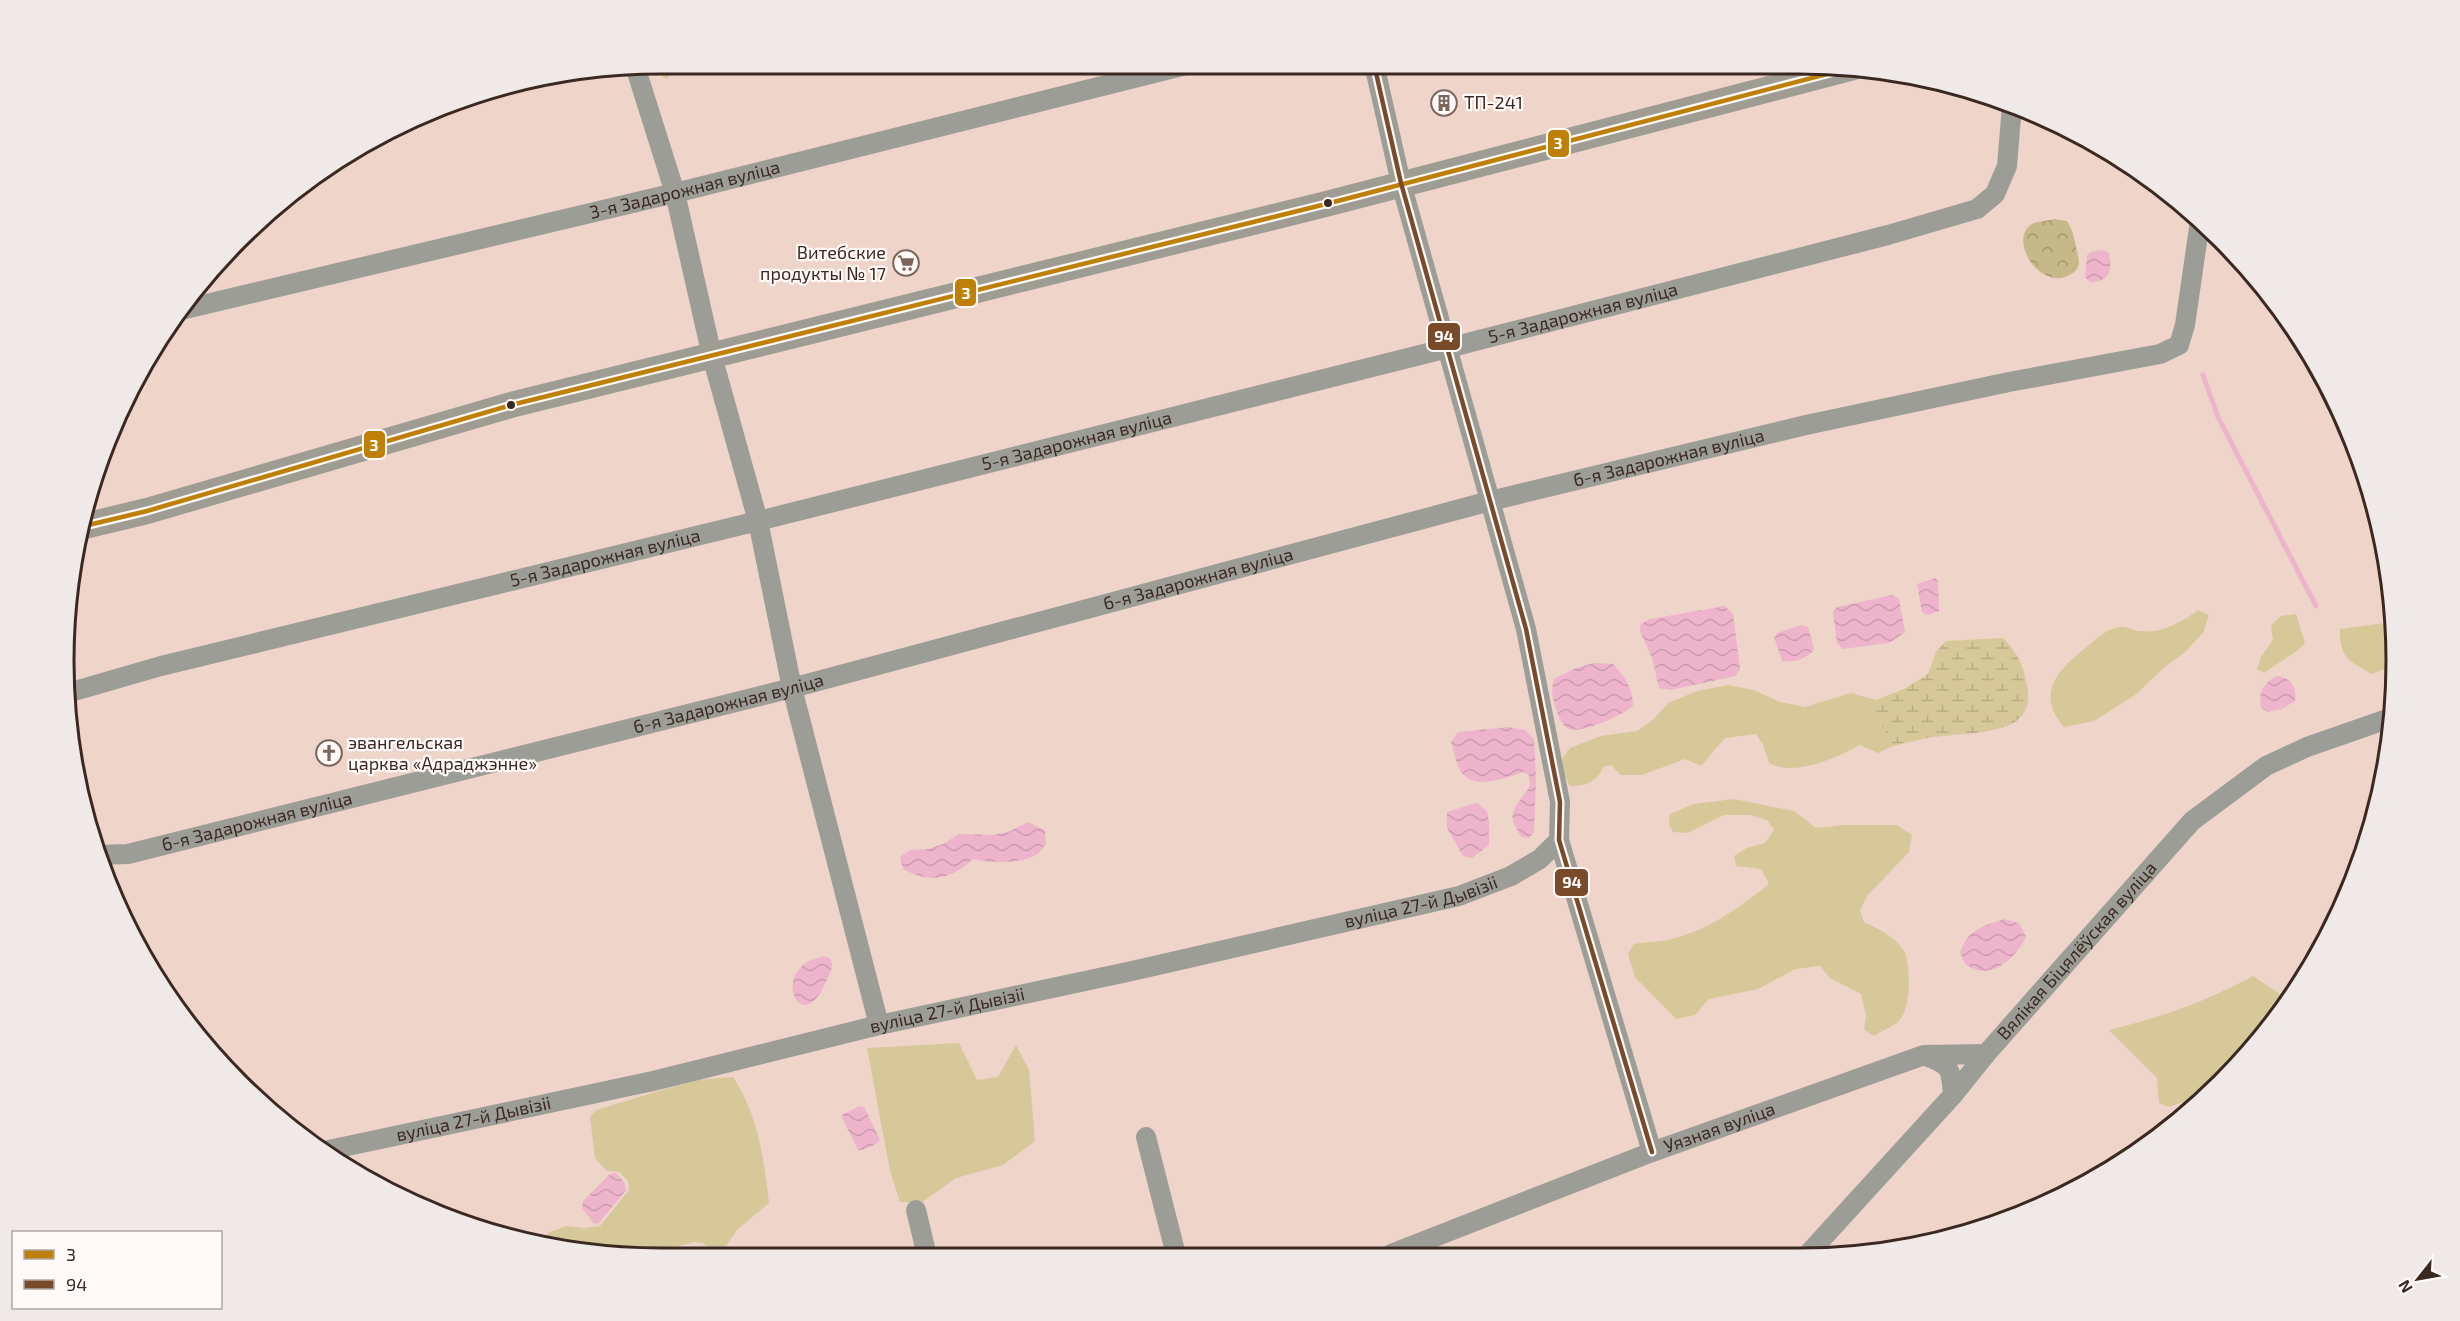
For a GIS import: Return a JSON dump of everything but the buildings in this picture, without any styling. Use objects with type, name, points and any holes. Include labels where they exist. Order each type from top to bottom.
[{"type":"main road","points":[[90,525],[147,511],[511,405],[1401,183],[1824,75]]},
{"type":"street","name":"3-я Задарожная вуліца","points":[[192,308],[675,193],[1150,74]]},
{"type":"street","points":[[1376,74],[1401,183],[1528,641],[1560,802],[1558,840],[1652,1152]]},
{"type":"street","points":[[638,75],[675,193],[712,356],[758,521],[792,688],[879,1025]]},
{"type":"street","name":"5-я Задарожная вуліца","points":[[75,691],[172,664],[758,521],[1888,236],[1977,209],[1995,194],[2007,166],[2011,113]]},
{"type":"street","name":"6-я Задарожная вуліца","points":[[107,855],[128,854],[792,688],[1490,501],[1806,425],[2008,382],[2160,354],[2179,345],[2185,325],[2199,230]]},
{"type":"street","name":"Вялікая Біцялёўская вуліца","points":[[1814,1247],[1953,1095],[1986,1054],[2192,821],[2266,766],[2318,743],[2383,721]]},
{"type":"street","name":"вуліца 27-й Дывізіі","points":[[335,1150],[652,1081],[879,1025],[1132,971],[1459,896],[1511,876],[1540,859],[1558,840]]},
{"type":"street","name":"Уязная вуліца","points":[[1406,1248],[1652,1152],[1924,1055],[1986,1054]]},
{"type":"street","points":[[1924,1055],[1943,1062],[1952,1072],[1953,1095]]},
{"type":"street","points":[[1146,1137],[1174,1248]]},
{"type":"street","points":[[916,1210],[925,1248]]},
{"type":"green space","points":[[658,74],[670,74],[667,79]]},
{"type":"green space","points":[[2054,219],[2067,221],[2073,233],[2079,260],[2076,270],[2062,278],[2051,277],[2040,272],[2026,253],[2023,242],[2025,232],[2032,224]]},
{"type":"green space","points":[[2198,610],[2209,615],[2203,633],[2184,653],[2166,666],[2135,695],[2094,721],[2064,727],[2055,714],[2051,703],[2051,692],[2060,672],[2078,654],[2100,636],[2117,627],[2137,631],[2155,631],[2178,623]]},
{"type":"green space","points":[[2296,614],[2305,643],[2296,652],[2264,673],[2257,669],[2261,657],[2273,640],[2271,625],[2281,616]]},
{"type":"green space","points":[[2385,623],[2386,669],[2372,674],[2347,658],[2341,646],[2340,629]]},
{"type":"green space","points":[[2003,638],[2022,666],[2028,691],[2025,711],[2015,722],[1997,729],[1929,738],[1893,746],[1872,710],[1876,700],[1904,689],[1928,674],[1936,652],[1946,641]]},
{"type":"green space","points":[[1728,685],[1754,690],[1780,702],[1805,707],[1851,693],[1876,700],[1872,710],[1893,746],[1878,753],[1860,745],[1815,764],[1790,768],[1769,763],[1763,745],[1756,734],[1725,738],[1701,766],[1685,759],[1642,775],[1621,775],[1611,765],[1603,767],[1594,780],[1570,786],[1564,774],[1562,759],[1570,748],[1601,736],[1637,731],[1654,719],[1668,703],[1697,691]]},
{"type":"green space","points":[[1734,799],[1794,811],[1816,828],[1845,825],[1897,825],[1912,835],[1909,852],[1868,895],[1860,910],[1864,922],[1893,938],[1905,953],[1909,978],[1908,999],[1902,1016],[1896,1024],[1874,1036],[1864,1030],[1866,1015],[1861,994],[1830,978],[1820,966],[1795,969],[1758,989],[1709,999],[1695,1015],[1676,1019],[1635,977],[1628,954],[1634,944],[1663,941],[1699,930],[1735,909],[1769,884],[1761,869],[1736,866],[1734,856],[1747,848],[1765,843],[1774,830],[1767,820],[1750,815],[1724,815],[1688,833],[1673,832],[1669,825],[1670,814],[1694,804]]},
{"type":"green space","points":[[2253,976],[2281,996],[2241,1048],[2190,1100],[2169,1107],[2159,1103],[2157,1078],[2109,1030],[2147,1020],[2218,994]]},
{"type":"green space","points":[[959,1043],[977,1080],[998,1077],[1016,1045],[1029,1070],[1035,1141],[1003,1165],[956,1178],[921,1203],[900,1202],[890,1171],[867,1048]]},
{"type":"green space","points":[[733,1077],[742,1092],[754,1122],[762,1154],[769,1203],[737,1230],[725,1248],[709,1248],[703,1243],[694,1242],[671,1248],[622,1246],[547,1236],[548,1233],[566,1226],[584,1228],[600,1226],[629,1190],[628,1181],[619,1172],[607,1171],[595,1158],[590,1117],[596,1110],[696,1080]]},
{"type":"water","points":[[2101,250],[2108,252],[2110,269],[2102,280],[2090,282],[2085,277],[2087,255]]},
{"type":"water","points":[[1935,578],[1938,581],[1939,611],[1927,615],[1922,612],[1917,584]]},
{"type":"water","points":[[1892,595],[1899,599],[1905,632],[1889,643],[1843,649],[1837,643],[1833,611],[1837,607]]},
{"type":"water","points":[[1725,606],[1733,614],[1740,669],[1736,676],[1670,690],[1659,688],[1652,658],[1640,631],[1641,624],[1650,619]]},
{"type":"water","points":[[1802,625],[1808,627],[1814,649],[1800,660],[1782,661],[1774,637],[1777,633]]},
{"type":"water","points":[[1594,663],[1613,664],[1628,683],[1633,706],[1602,723],[1582,729],[1569,729],[1561,722],[1555,706],[1552,692],[1554,679],[1576,668]]},
{"type":"water","points":[[2276,676],[2285,678],[2292,684],[2295,701],[2282,709],[2268,712],[2261,708],[2260,697],[2268,682]]},
{"type":"water","points":[[1509,727],[1525,730],[1534,739],[1536,779],[1534,832],[1529,838],[1522,837],[1513,821],[1513,815],[1530,786],[1529,775],[1524,772],[1492,781],[1475,781],[1462,773],[1451,742],[1458,732]]},
{"type":"water","points":[[1476,803],[1487,811],[1489,845],[1472,858],[1463,856],[1447,828],[1447,812]]},
{"type":"water","points":[[1028,822],[1045,830],[1046,844],[1037,854],[1029,858],[1005,862],[973,859],[956,872],[931,878],[903,869],[900,857],[910,850],[928,849],[943,844],[959,834],[992,835],[1008,832]]},
{"type":"water","points":[[2004,919],[2019,923],[2026,937],[2013,956],[2000,966],[1986,971],[1976,970],[1965,964],[1960,952],[1972,933]]},
{"type":"water","points":[[823,956],[830,958],[832,968],[830,974],[817,998],[809,1004],[802,1004],[793,993],[795,974],[804,964]]},
{"type":"water","points":[[860,1106],[864,1107],[880,1140],[870,1147],[858,1150],[842,1118],[843,1114]]},
{"type":"water","points":[[616,1173],[624,1182],[626,1190],[599,1223],[594,1224],[582,1208],[583,1201],[610,1174]]},
{"type":"waterway","points":[[2203,375],[2218,417],[2316,606]]},
{"type":"transit line","name":"94","points":[[1376,74],[1401,183],[1526,629],[1560,802],[1559,840],[1652,1152]]},
{"type":"transit line","name":"3","points":[[90,525],[147,511],[511,405],[1326,204],[1825,75]]},
{"type":"place","name":"ТП-241","points":[[1444,103]]},
{"type":"place","name":"Витебские продукты № 17","points":[[906,263]]},
{"type":"place","name":"эвангельская царква «Адраджэнне»","points":[[329,753]]}]
